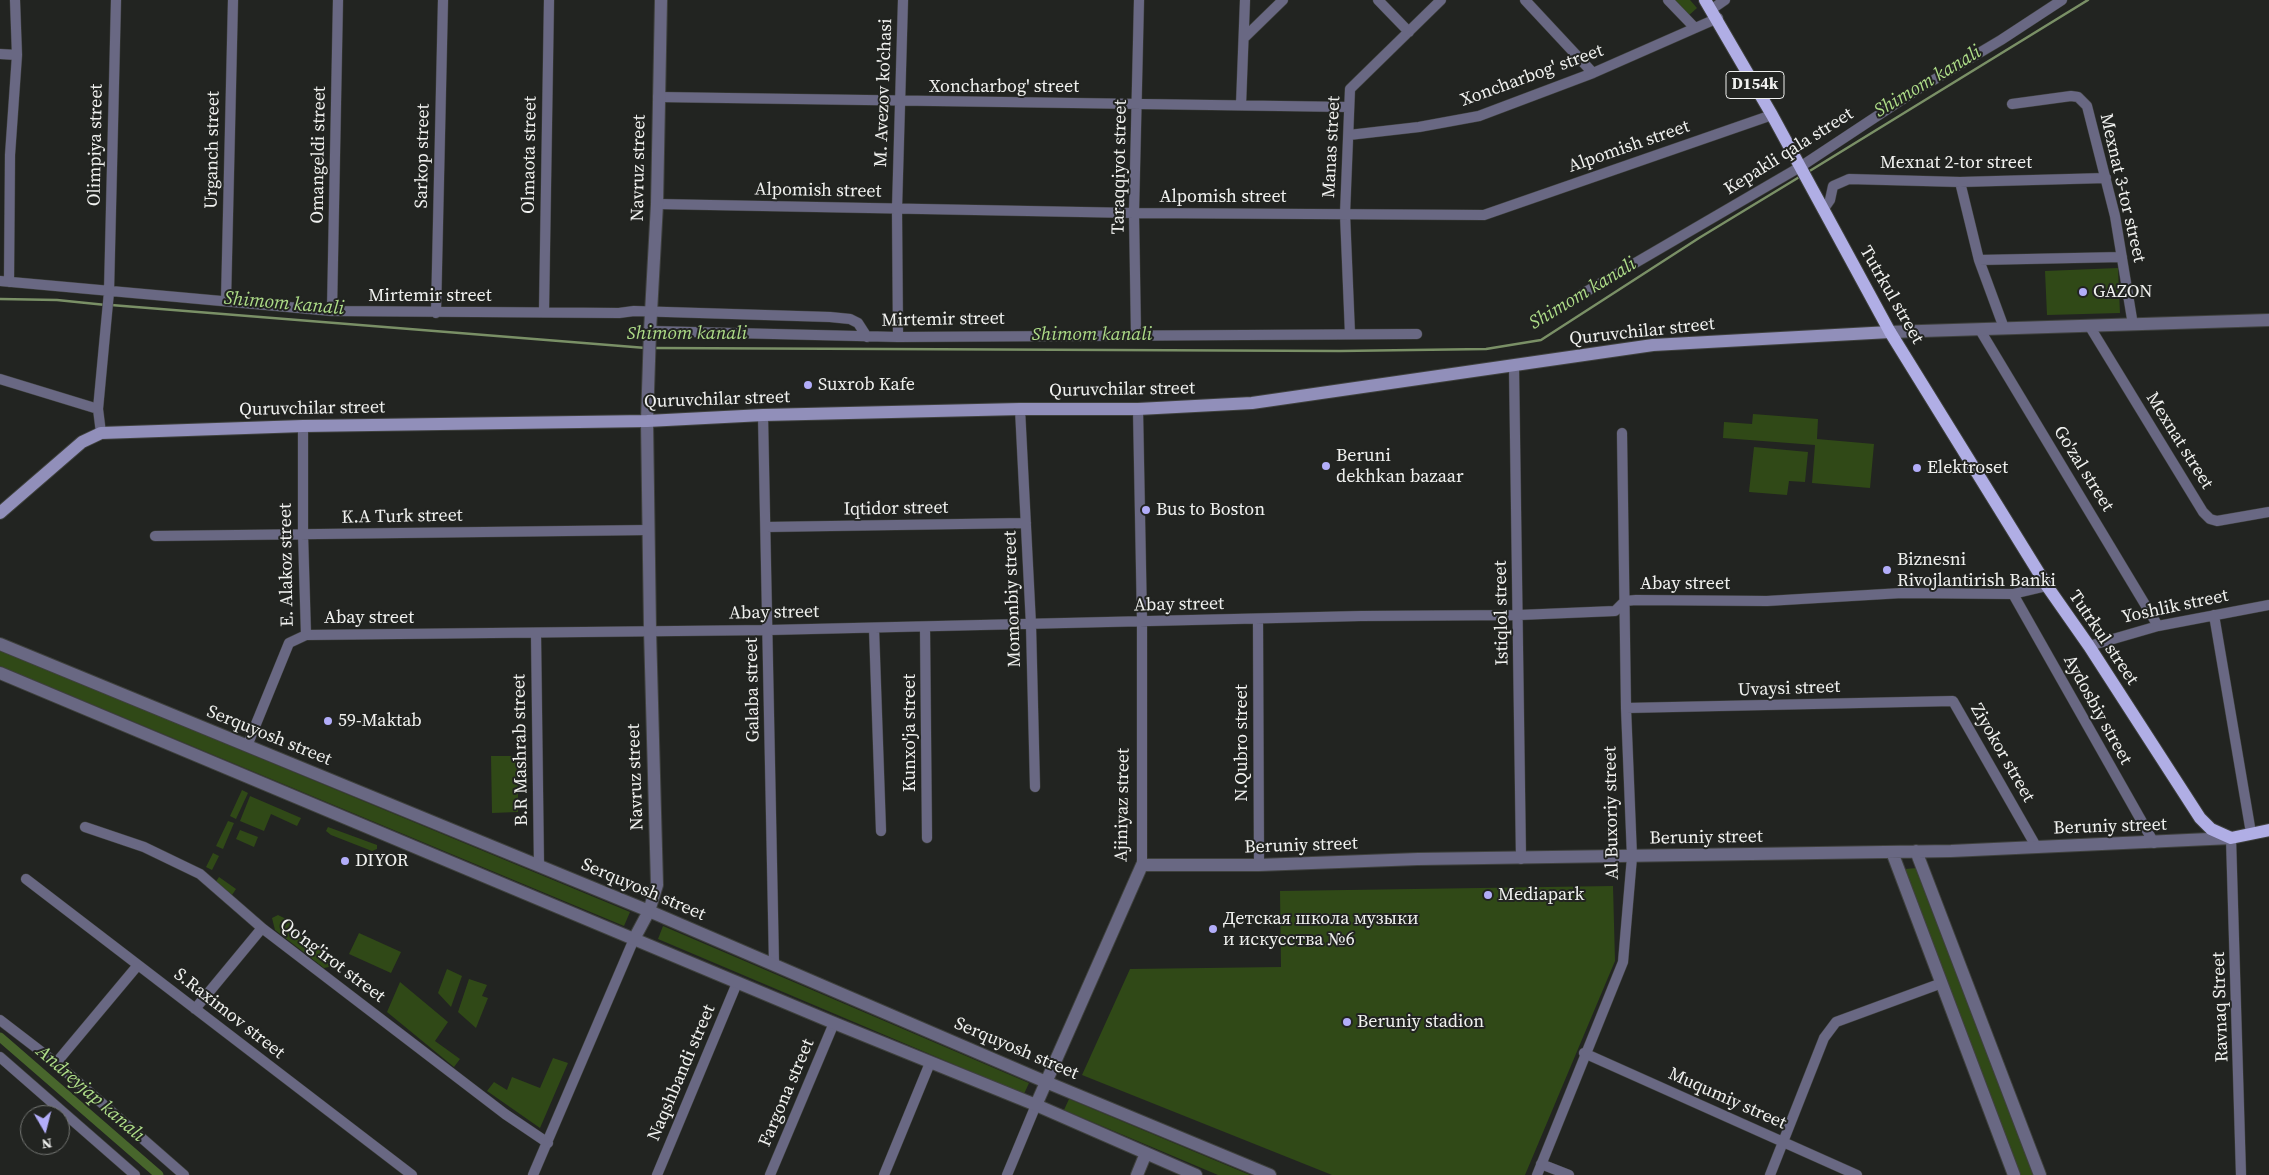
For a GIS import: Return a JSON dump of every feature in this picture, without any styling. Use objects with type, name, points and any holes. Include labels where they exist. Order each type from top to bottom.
[{"type":"main road","name":"D154k","points":[[1712,9],[1801,170]]},
{"type":"main road","name":"Tutrkul street","points":[[1801,170],[1890,332],[2047,586],[2089,646],[2200,818],[2211,829],[2231,838]]},
{"type":"main road","name":"Quruvchilar street","points":[[0,513],[82,442],[100,433],[303,426],[647,421],[763,415],[1020,409],[1138,409],[1252,404],[1653,345],[1890,332]]},
{"type":"main road","name":"Beruniy street","points":[[2231,838],[2269,830]]},
{"type":"street","points":[[4,282],[5,155],[17,55],[15,0]]},
{"type":"street","name":"Olimpiya street","points":[[100,433],[98,409],[109,292],[116,0]]},
{"type":"street","name":"Urganch street","points":[[226,301],[233,0]]},
{"type":"street","name":"Omangeldi street","points":[[332,311],[338,0]]},
{"type":"street","name":"Sarkop street","points":[[436,313],[442,0]]},
{"type":"street","name":"Olmaota street","points":[[544,312],[549,0]]},
{"type":"street","name":"Navruz street","points":[[533,1175],[634,939],[649,911],[657,885],[650,630],[647,421],[651,312],[658,204],[658,97],[661,0]]},
{"type":"street","name":"M. Avezov ko'chasi","points":[[898,337],[897,209],[904,0]]},
{"type":"street","name":"Taraqqiyot street","points":[[1136,335],[1134,213],[1139,0]]},
{"type":"street","points":[[1241,105],[1245,0]]},
{"type":"street","points":[[1245,37],[1283,0]]},
{"type":"street","points":[[1378,0],[1409,32]]},
{"type":"street","name":"Manas street","points":[[1350,334],[1344,214],[1350,89],[1441,0]]},
{"type":"street","points":[[1525,0],[1592,73]]},
{"type":"street","points":[[1668,0],[1695,28]]},
{"type":"street","name":"Xoncharbog' street","points":[[1348,136],[1419,127],[1479,116],[1592,73],[1695,28],[1712,9],[1725,0]]},
{"type":"street","name":"Kepakli qala street","points":[[1582,294],[1801,170],[1915,91],[2001,40],[2062,0]]},
{"type":"street","points":[[0,54],[17,55]]},
{"type":"street","name":"Xoncharbog' street","points":[[658,97],[1349,107]]},
{"type":"street","name":"Mexnat 3-tor street","points":[[2012,104],[2078,97],[2087,106],[2106,178],[2133,325]]},
{"type":"street","name":"Alpomish street","points":[[658,204],[1134,213],[1484,215],[1772,115]]},
{"type":"street","name":"Mexnat 2-tor street","points":[[1823,210],[1830,200],[1833,186],[1849,178],[1960,182],[2106,178]]},
{"type":"street","points":[[1960,182],[1979,260],[2004,328]]},
{"type":"street","points":[[1979,260],[2122,257]]},
{"type":"street","name":"Mirtemir street","points":[[4,282],[332,311],[436,313],[651,312],[850,319],[858,323],[867,337]]},
{"type":"street","name":"Quruvchilar street","points":[[1890,332],[2269,320]]},
{"type":"street","name":"Mexnat street","points":[[2090,327],[2203,512],[2210,519],[2216,521],[2269,512]]},
{"type":"street","name":"Go'zal street","points":[[1980,330],[2158,626]]},
{"type":"street","name":"Mirtemir street","points":[[650,334],[898,337],[1417,334]]},
{"type":"street","name":"Istiqlol street","points":[[1514,366],[1521,859]]},
{"type":"street","points":[[0,379],[98,409]]},
{"type":"street","name":"Momonbiy street","points":[[1020,409],[1031,625],[1035,787]]},
{"type":"street","name":"Ajiniyaz street","points":[[1007,1175],[1142,865],[1142,622],[1138,409]]},
{"type":"street","name":"Galaba street","points":[[763,415],[769,630],[774,964]]},
{"type":"street","name":"E. Alakoz street","points":[[247,746],[289,643],[306,635],[302,534],[303,426]]},
{"type":"street","name":"Al Buxoriy street","points":[[1537,1175],[1584,1053],[1623,962],[1632,857],[1626,708],[1622,433]]},
{"type":"street","name":"Iqtidor street","points":[[766,527],[1026,523]]},
{"type":"street","name":"K.A Turk street","points":[[155,536],[650,530]]},
{"type":"street","name":"Abay street","points":[[306,635],[769,630],[1414,615],[1519,615],[1615,611],[1625,601],[1767,601],[1902,594],[2013,594],[2047,586]]},
{"type":"street","name":"Aydosbiy street","points":[[2013,594],[2154,843]]},
{"type":"street","name":"Yoshlik street","points":[[2089,646],[2158,626],[2269,605]]},
{"type":"street","points":[[2214,616],[2251,833]]},
{"type":"street","name":"N.Qubro street","points":[[1258,620],[1259,866]]},
{"type":"street","name":"Kunxo'ja street","points":[[926,627],[927,838]]},
{"type":"street","name":"Kunxo'ja street","points":[[874,628],[881,831]]},
{"type":"street","name":"B.R Mashrab street","points":[[536,633],[538,866]]},
{"type":"street","name":"Serquyosh street","points":[[0,644],[649,911],[1046,1082],[1270,1175]]},
{"type":"street","points":[[0,673],[834,1024],[1036,1105],[1196,1175]]},
{"type":"street","name":"Uvaysi street","points":[[1626,708],[1953,701]]},
{"type":"street","name":"Ziyokor street","points":[[1953,701],[2037,848]]},
{"type":"street","name":"Qo'ng'irot street","points":[[85,826],[144,846],[200,874],[262,928],[505,1114],[548,1143]]},
{"type":"street","name":"Beruniy street","points":[[1142,865],[1259,866],[1418,859],[1521,859],[1892,852],[2037,848],[2231,838]]},
{"type":"street","name":"Ravnaq Street","points":[[2231,838],[2241,1175]]},
{"type":"street","points":[[1916,851],[2040,1175]]},
{"type":"street","points":[[1892,852],[2014,1175]]},
{"type":"street","name":"S.Raximov street","points":[[26,879],[412,1175]]},
{"type":"street","points":[[195,1009],[262,928]]},
{"type":"street","points":[[56,1063],[138,965]]},
{"type":"street","name":"Naqshbandi street","points":[[657,1175],[737,982]]},
{"type":"street","points":[[1770,1175],[1824,1038],[1836,1022],[1942,983]]},
{"type":"street","points":[[0,1020],[56,1063],[184,1175]]},
{"type":"street","name":"Fargona street","points":[[770,1175],[834,1024]]},
{"type":"street","name":"Muqumiy street","points":[[1584,1053],[1857,1175]]},
{"type":"street","points":[[0,1057],[135,1175]]},
{"type":"street","points":[[884,1175],[930,1063]]},
{"type":"street","points":[[1137,1175],[1146,1153]]},
{"type":"street","points":[[1541,1164],[1569,1175]]},
{"type":"green space","points":[[1672,0],[1690,0],[1697,8],[1687,17]]},
{"type":"green space","name":"GAZON","points":[[2118,268],[2120,313],[2047,315],[2045,271]]},
{"type":"green space","points":[[1753,414],[1818,419],[1817,439],[1874,444],[1870,488],[1812,483],[1815,445],[1723,438],[1724,422],[1752,424]]},
{"type":"green space","points":[[1754,447],[1808,452],[1805,482],[1789,481],[1787,495],[1749,492]]},
{"type":"green space","points":[[0,650],[630,912],[624,926],[0,666]]},
{"type":"green space","points":[[491,756],[518,756],[518,812],[492,813]]},
{"type":"green space","points":[[242,790],[248,793],[236,819],[230,816]]},
{"type":"green space","points":[[250,796],[301,818],[297,826],[271,814],[264,831],[240,821]]},
{"type":"green space","points":[[228,821],[234,823],[223,849],[216,846]]},
{"type":"green space","points":[[328,827],[377,845],[377,849],[372,851],[331,835],[326,831]]},
{"type":"green space","points":[[240,830],[258,837],[254,847],[236,839]]},
{"type":"green space","points":[[213,853],[219,856],[212,870],[206,867]]},
{"type":"green space","points":[[1917,868],[2035,1175],[2020,1175],[1905,869]]},
{"type":"green space","points":[[219,877],[236,889],[232,895],[215,883]]},
{"type":"green space","name":"Beruniy stadion","points":[[1613,886],[1615,961],[1525,1175],[1332,1175],[1082,1075],[1130,969],[1281,967],[1280,891]]},
{"type":"green space","points":[[278,915],[288,920],[302,939],[328,955],[332,963],[329,967],[324,968],[275,930],[272,918]]},
{"type":"green space","points":[[663,926],[1029,1083],[1024,1094],[658,939]]},
{"type":"green space","points":[[359,933],[401,952],[391,973],[349,954]]},
{"type":"green space","points":[[447,969],[462,976],[451,1007],[438,993]]},
{"type":"green space","points":[[469,979],[487,985],[482,996],[488,998],[476,1028],[458,1012]]},
{"type":"green space","points":[[400,982],[448,1022],[435,1041],[460,1059],[454,1067],[387,1012]]},
{"type":"green space","points":[[553,1058],[568,1063],[540,1128],[487,1091],[494,1082],[507,1090],[512,1077],[540,1088]]},
{"type":"green space","points":[[1069,1099],[1250,1175],[1218,1175],[1064,1110]]},
{"type":"waterway","name":"Shimom kanali","points":[[1808,172],[2088,0]]},
{"type":"waterway","name":"Shimom kanali","points":[[654,348],[1340,351],[1486,349],[1541,340],[1699,238],[1801,176]]},
{"type":"waterway","name":"Shimom kanali","points":[[0,299],[57,300],[106,305]]},
{"type":"waterway","name":"Shimom kanali","points":[[111,305],[646,348]]},
{"type":"waterway","name":"Andreyjap kanalı","points":[[0,1037],[159,1175]]},
{"type":"place","name":"GAZON","points":[[2083,292]]},
{"type":"place","name":"Suxrob Kafe","points":[[808,385]]},
{"type":"place","name":"Beruni dekhkan bazaar","points":[[1326,466]]},
{"type":"place","name":"Elektroset","points":[[1917,468]]},
{"type":"place","name":"Bus to Boston","points":[[1146,510]]},
{"type":"place","name":"Biznesni Rivojlantirish Banki","points":[[1887,570]]},
{"type":"place","name":"59-Maktab","points":[[328,721]]},
{"type":"place","name":"DIYOR","points":[[345,861]]},
{"type":"place","name":"Mediapark","points":[[1488,895]]},
{"type":"place","name":"Детская школа музыки и искусства №6","points":[[1213,929]]},
{"type":"place","name":"Beruniy stadion","points":[[1347,1022]]}]
